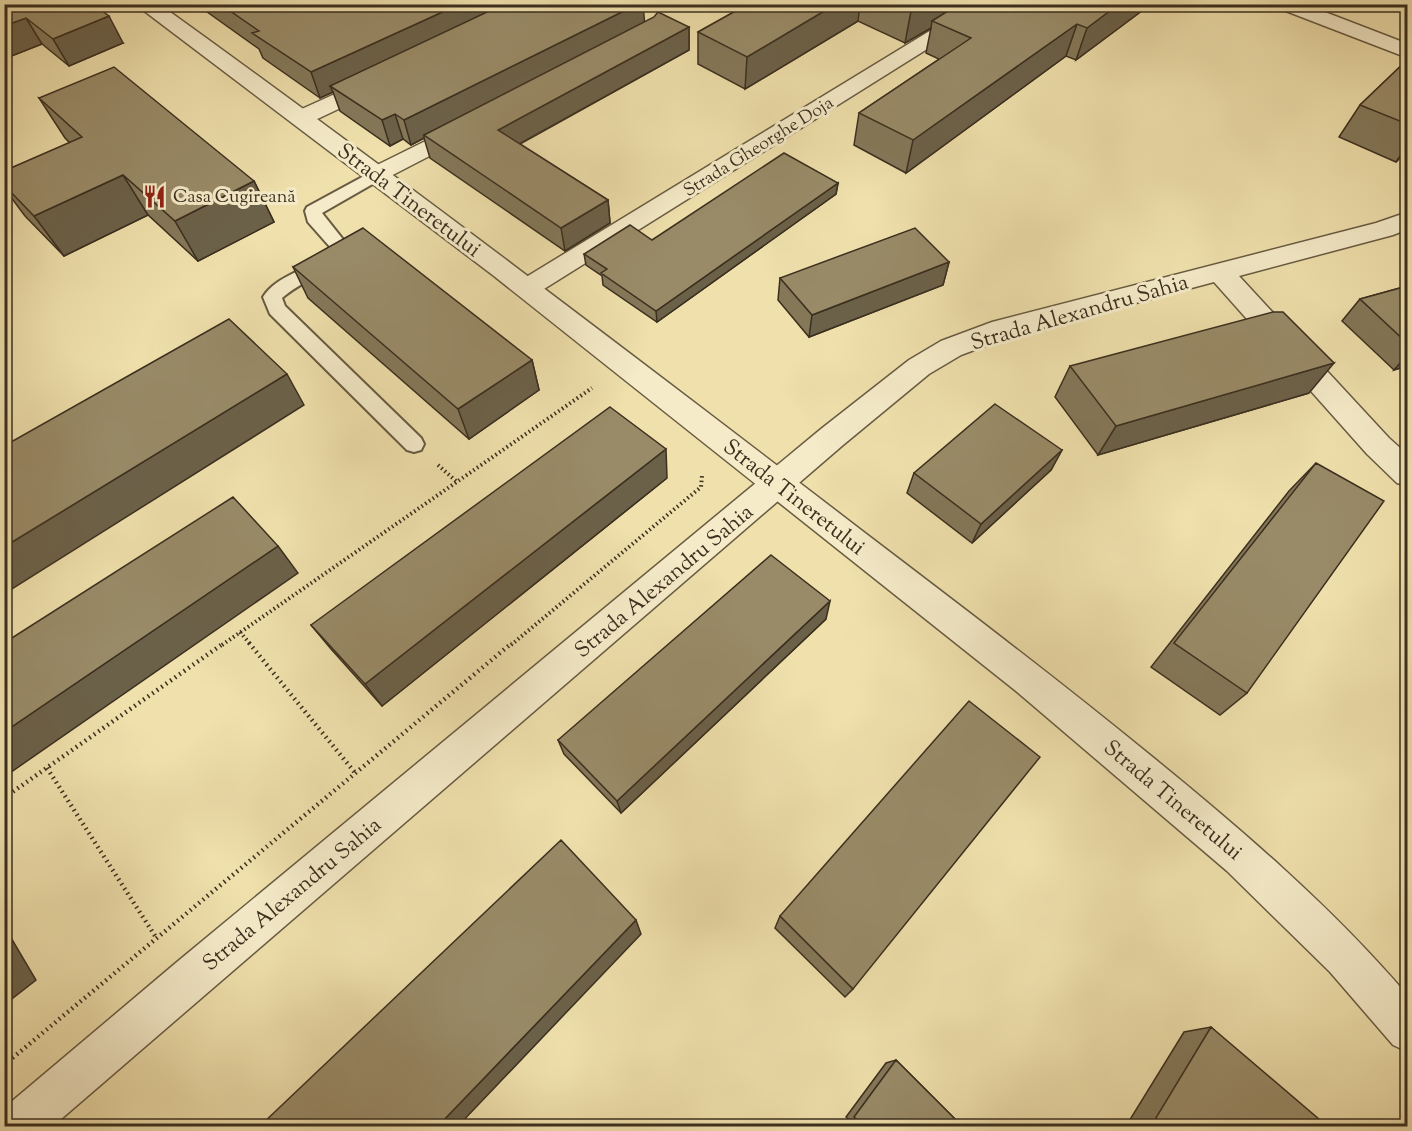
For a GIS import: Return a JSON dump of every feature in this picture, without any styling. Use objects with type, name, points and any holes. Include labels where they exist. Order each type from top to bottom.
[{"type":"street","name":"Strada Gheorghe Doja","points":[[527,288],[989,4]]},
{"type":"street","points":[[1285,4],[1407,52]]},
{"type":"street","name":"Strada Tineretului","points":[[148,5],[303,117],[527,288],[1036,684],[1226,841],[1297,908],[1389,1006],[1407,1030]]},
{"type":"street","points":[[303,117],[396,73]]},
{"type":"street","points":[[377,174],[481,120]]},
{"type":"street","name":"Strada Alexandru Sahia","points":[[19,1126],[201,969],[892,387],[951,348],[1002,329],[1384,229],[1407,220]]},
{"type":"street","points":[[1220,272],[1378,446],[1407,474]]},
{"type":"lane","points":[[377,174],[313,211],[314,218],[340,247],[335,257],[281,288],[272,297],[277,309],[414,444]]},
{"type":"path","points":[[4,798],[595,386]]},
{"type":"path","points":[[4,1065],[701,487],[703,467]]},
{"type":"path","points":[[240,632],[357,774]]},
{"type":"path","points":[[47,768],[157,939]]},
{"type":"building","points":[[4,4],[93,4],[109,16],[53,39],[26,18],[4,26]]},
{"type":"building","points":[[220,4],[294,4],[304,11],[320,4],[460,4],[311,72],[252,33],[259,31]]},
{"type":"building","points":[[504,4],[638,4],[404,120],[395,114],[382,120],[330,86]]},
{"type":"building","points":[[748,4],[836,4],[747,57],[698,32]]},
{"type":"building","points":[[896,4],[923,4],[911,11]]},
{"type":"building","points":[[959,4],[1119,4],[1087,28],[1077,24],[913,140],[859,113],[971,38],[932,21]]},
{"type":"building","points":[[658,12],[689,27],[498,130],[608,200],[561,228],[424,135],[654,17]]},
{"type":"building","points":[[1407,60],[1407,124],[1360,105]]},
{"type":"building","points":[[114,67],[254,181],[175,221],[123,175],[34,216],[4,185],[4,171],[82,137],[39,98]]},
{"type":"building","points":[[784,153],[838,183],[656,311],[601,273],[607,269],[584,254],[630,225],[652,240]]},
{"type":"building","points":[[363,228],[532,360],[458,409],[293,267]]},
{"type":"building","points":[[915,228],[949,262],[812,315],[780,278]]},
{"type":"building","points":[[1407,286],[1407,343],[1360,299]]},
{"type":"building","points":[[1273,312],[1283,312],[1334,363],[1116,426],[1070,366]]},
{"type":"building","points":[[229,319],[287,374],[4,547],[4,446]]},
{"type":"building","points":[[995,404],[1062,450],[981,524],[914,473]]},
{"type":"building","points":[[610,407],[666,449],[365,684],[311,625]]},
{"type":"building","points":[[1316,463],[1384,501],[1247,693],[1174,643]]},
{"type":"building","points":[[233,497],[278,546],[4,732],[4,643]]},
{"type":"building","points":[[771,555],[830,601],[617,801],[558,740]]},
{"type":"building","points":[[969,701],[1040,757],[853,989],[780,916]]},
{"type":"building","points":[[561,840],[636,920],[438,1126],[260,1126]]},
{"type":"building","points":[[1211,1027],[1320,1120],[1317,1126],[1151,1126]]},
{"type":"building","points":[[896,1060],[962,1126],[864,1126],[854,1117]]},
{"type":"place","name":"Casa Cugireană","points":[[155,196]]}]
